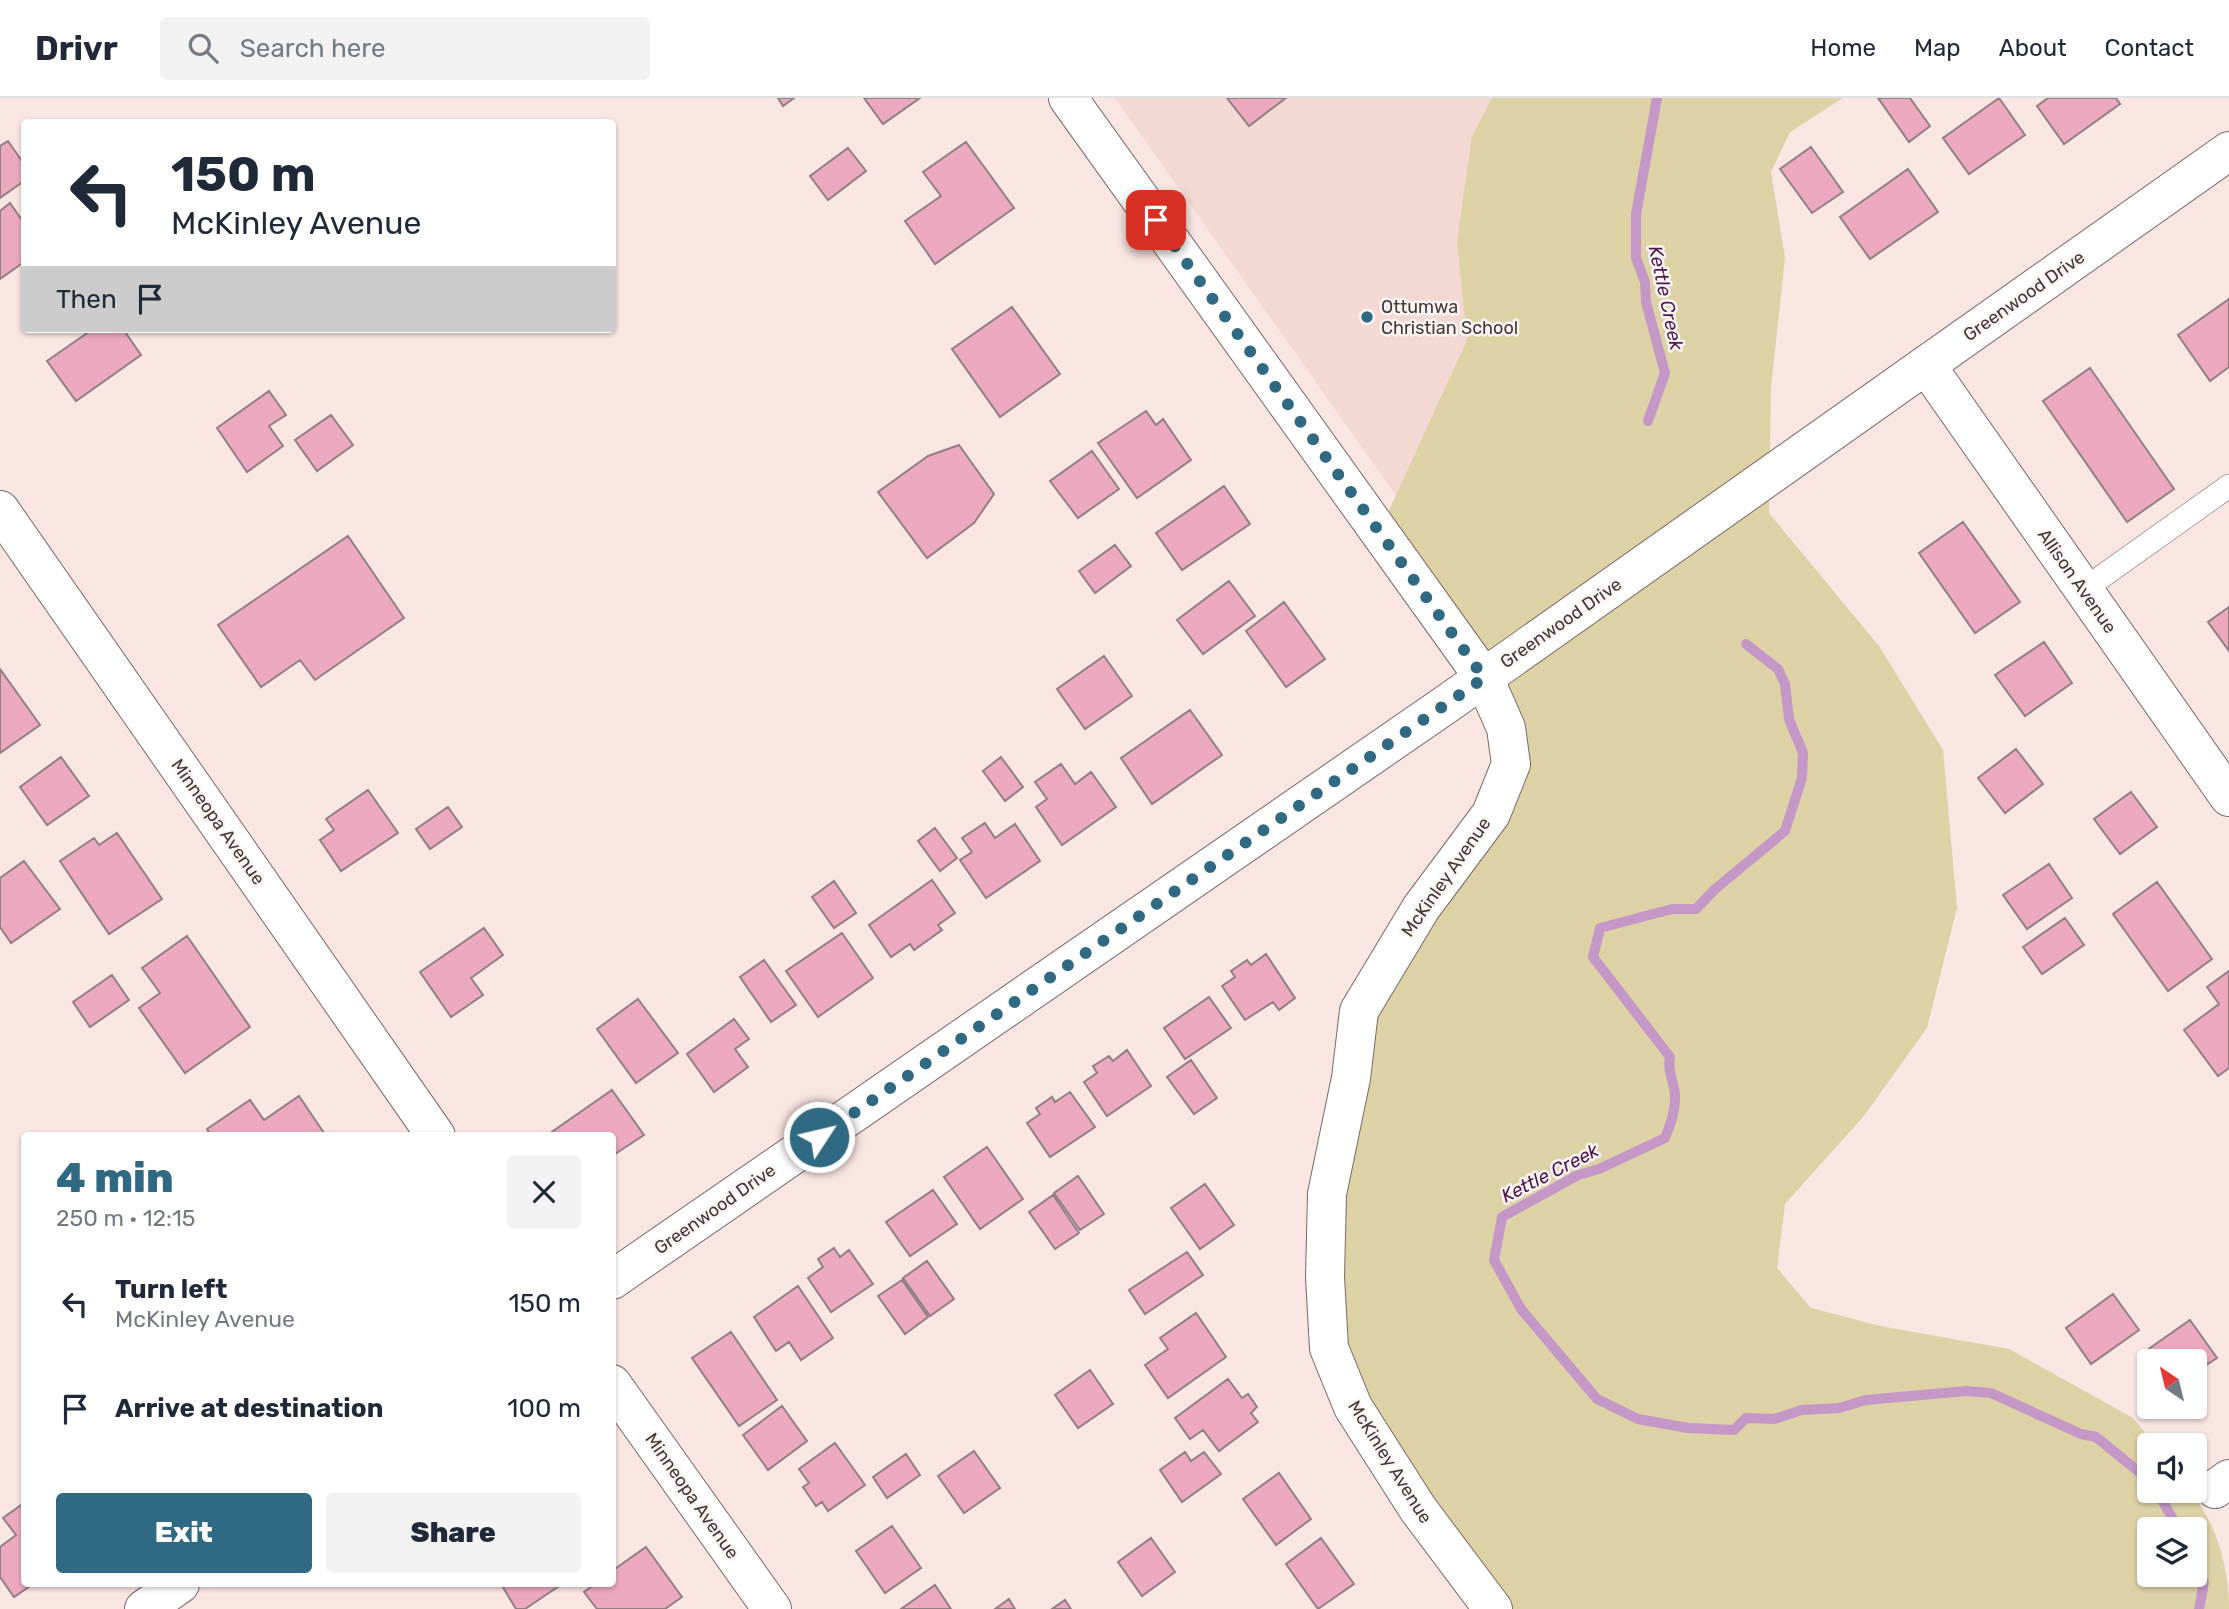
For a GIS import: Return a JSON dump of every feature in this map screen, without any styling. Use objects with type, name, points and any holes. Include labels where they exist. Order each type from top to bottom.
[{"type":"street","name":"McKinley Avenue","points":[[1068,98],[1484,678],[1506,728],[1510,764],[1491,814],[1421,908],[1359,1011],[1351,1078],[1327,1194],[1325,1277],[1329,1348],[1353,1407],[1418,1509],[1493,1609]]},
{"type":"street","name":"Greenwood Drive","points":[[616,1277],[1484,678],[2229,151]]},
{"type":"street","name":"Allison Avenue","points":[[1926,365],[2229,797]]},
{"type":"street","name":"Minneopa Avenue","points":[[0,510],[433,1132]]},
{"type":"street","name":"Minneopa Avenue","points":[[616,1390],[772,1609]]},
{"type":"street","points":[[144,1609],[176,1587]]},
{"type":"lane","points":[[2084,590],[2229,486]]},
{"type":"shaded area","name":"Ottumwa Christian School","points":[[1115,98],[1492,98],[1472,136],[1467,340],[1397,497]]},
{"type":"shaded area","points":[[1492,98],[1843,98],[1790,132],[1771,172],[1785,258],[1771,387],[1769,513],[1879,646],[1943,750],[1957,908],[1927,1028],[1863,1117],[1785,1204],[1777,1268],[1811,1308],[1880,1326],[2009,1349],[2133,1418],[2145,1433],[2137,1433],[2137,1503],[2198,1503],[2206,1517],[2137,1517],[2137,1587],[2207,1587],[2207,1518],[2224,1562],[2229,1609],[1493,1609],[1353,1407],[1325,1277],[1359,1011],[1510,764],[1380,530],[1467,340],[1457,241],[1472,136]]},
{"type":"building","points":[[778,98],[794,98],[783,106]]},
{"type":"building","points":[[864,98],[920,98],[883,124]]},
{"type":"building","points":[[1227,98],[1286,98],[1249,126]]},
{"type":"building","points":[[1878,98],[1910,98],[1930,126],[1909,142]]},
{"type":"building","points":[[1999,98],[2025,135],[1969,174],[1943,138]]},
{"type":"building","points":[[2048,98],[2116,98],[2120,104],[2064,144],[2037,106]]},
{"type":"building","points":[[8,141],[21,160],[21,183],[0,198],[0,146]]},
{"type":"building","points":[[966,142],[1014,208],[935,264],[905,221],[941,196],[923,172]]},
{"type":"building","points":[[1811,147],[1843,192],[1812,213],[1780,169]]},
{"type":"building","points":[[848,148],[866,171],[828,200],[810,176]]},
{"type":"building","points":[[1908,169],[1938,212],[1870,259],[1840,217]]},
{"type":"building","points":[[10,203],[21,219],[21,264],[0,279],[0,211]]},
{"type":"building","points":[[2229,299],[2229,367],[2210,381],[2178,335]]},
{"type":"building","points":[[1012,307],[1060,374],[1000,417],[952,349]]},
{"type":"building","points":[[87,333],[126,333],[141,355],[76,401],[47,361]]},
{"type":"building","points":[[2090,368],[2174,489],[2127,522],[2043,401]]},
{"type":"building","points":[[269,391],[286,415],[269,426],[283,446],[247,472],[217,428]]},
{"type":"building","points":[[1146,411],[1156,425],[1163,419],[1191,460],[1137,498],[1098,443]]},
{"type":"building","points":[[331,415],[353,445],[317,471],[295,440]]},
{"type":"building","points":[[959,445],[994,494],[974,523],[927,558],[878,492],[928,456]]},
{"type":"building","points":[[1092,451],[1119,489],[1078,518],[1050,481]]},
{"type":"building","points":[[1224,486],[1250,524],[1182,570],[1156,533]]},
{"type":"building","points":[[1963,522],[2020,602],[1975,633],[1919,553]]},
{"type":"building","points":[[348,536],[404,618],[315,680],[300,660],[261,687],[218,625]]},
{"type":"building","points":[[1115,545],[1131,566],[1095,593],[1079,571]]},
{"type":"building","points":[[1229,581],[1255,616],[1203,654],[1177,620]]},
{"type":"building","points":[[1284,602],[1325,659],[1286,687],[1246,631]]},
{"type":"building","points":[[2229,607],[2229,651],[2208,622]]},
{"type":"building","points":[[2044,642],[2072,683],[2025,716],[1995,675]]},
{"type":"building","points":[[1104,656],[1132,696],[1085,729],[1057,689]]},
{"type":"building","points":[[0,669],[40,725],[0,753]]},
{"type":"building","points":[[1190,710],[1222,755],[1152,804],[1121,758]]},
{"type":"building","points":[[2016,749],[2043,784],[2005,813],[1978,778]]},
{"type":"building","points":[[61,757],[89,796],[47,825],[20,787]]},
{"type":"building","points":[[1001,757],[1023,787],[1005,801],[983,771]]},
{"type":"building","points":[[1061,764],[1075,784],[1091,772],[1116,807],[1062,845],[1036,807],[1047,799],[1035,782]]},
{"type":"building","points":[[368,790],[398,833],[341,871],[320,840],[334,830],[326,819]]},
{"type":"building","points":[[2131,792],[2157,827],[2120,854],[2094,819]]},
{"type":"building","points":[[448,807],[462,827],[430,849],[416,829]]},
{"type":"building","points":[[985,823],[995,838],[1015,824],[1040,861],[986,898],[960,860],[972,852],[962,838]]},
{"type":"building","points":[[935,828],[957,858],[940,871],[918,841]]},
{"type":"building","points":[[117,833],[162,899],[109,934],[60,861],[94,838],[99,845]]},
{"type":"building","points":[[24,861],[60,909],[11,943],[0,927],[0,878]]},
{"type":"building","points":[[2049,864],[2072,898],[2027,929],[2003,895]]},
{"type":"building","points":[[932,880],[955,913],[938,925],[942,930],[914,950],[910,944],[891,957],[869,925]]},
{"type":"building","points":[[834,881],[856,913],[834,928],[812,897]]},
{"type":"building","points":[[2157,882],[2212,959],[2168,991],[2113,914]]},
{"type":"building","points":[[2065,918],[2084,945],[2042,974],[2023,947]]},
{"type":"building","points":[[484,928],[503,955],[471,978],[483,995],[451,1017],[420,972]]},
{"type":"building","points":[[842,933],[873,978],[818,1017],[786,971]]},
{"type":"building","points":[[187,936],[250,1027],[185,1073],[139,1008],[160,993],[142,968]]},
{"type":"building","points":[[1266,954],[1295,998],[1279,1010],[1273,1002],[1245,1020],[1222,986],[1235,977],[1231,971],[1247,960],[1251,965]]},
{"type":"building","points":[[764,960],[796,1005],[771,1022],[740,977]]},
{"type":"building","points":[[2229,971],[2229,1068],[2218,1076],[2184,1030],[2219,1004],[2207,987]]},
{"type":"building","points":[[112,975],[129,1000],[90,1027],[73,1002]]},
{"type":"building","points":[[1209,997],[1231,1028],[1185,1059],[1164,1028]]},
{"type":"building","points":[[638,999],[678,1053],[636,1083],[597,1029]]},
{"type":"building","points":[[734,1019],[749,1039],[735,1049],[748,1067],[714,1092],[687,1054]]},
{"type":"building","points":[[1127,1050],[1151,1086],[1107,1116],[1084,1082],[1097,1073],[1093,1066],[1109,1056],[1113,1061]]},
{"type":"building","points":[[1191,1060],[1217,1098],[1194,1114],[1167,1077]]},
{"type":"building","points":[[612,1090],[644,1135],[616,1153],[616,1132],[552,1132]]},
{"type":"building","points":[[1070,1092],[1095,1127],[1050,1157],[1027,1123],[1040,1114],[1036,1108],[1052,1097],[1055,1102]]},
{"type":"building","points":[[299,1096],[323,1132],[209,1132],[207,1129],[250,1100],[264,1120]]},
{"type":"building","points":[[987,1147],[1023,1199],[980,1229],[944,1177]]},
{"type":"building","points":[[1078,1176],[1104,1214],[1080,1230],[1054,1193]]},
{"type":"building","points":[[1205,1184],[1234,1225],[1200,1249],[1171,1208]]},
{"type":"building","points":[[933,1190],[957,1224],[910,1256],[886,1222]]},
{"type":"building","points":[[1053,1195],[1079,1233],[1055,1249],[1029,1212]]},
{"type":"building","points":[[834,1248],[840,1257],[849,1250],[873,1284],[831,1312],[808,1278],[823,1267],[818,1259]]},
{"type":"building","points":[[1187,1252],[1203,1275],[1145,1314],[1129,1290]]},
{"type":"building","points":[[927,1261],[954,1299],[930,1316],[903,1278]]},
{"type":"building","points":[[902,1280],[928,1317],[905,1334],[878,1296]]},
{"type":"building","points":[[798,1286],[833,1338],[801,1360],[789,1342],[776,1351],[754,1317]]},
{"type":"building","points":[[2113,1294],[2139,1330],[2091,1364],[2066,1328]]},
{"type":"building","points":[[1196,1313],[1226,1357],[1168,1398],[1145,1365],[1168,1349],[1160,1338]]},
{"type":"building","points":[[2190,1320],[2217,1358],[2207,1365],[2207,1349],[2149,1349]]},
{"type":"building","points":[[731,1332],[777,1400],[739,1426],[692,1358]]},
{"type":"building","points":[[1090,1370],[1113,1404],[1078,1428],[1055,1395]]},
{"type":"building","points":[[1228,1379],[1242,1398],[1248,1394],[1257,1407],[1251,1413],[1258,1422],[1219,1451],[1203,1430],[1190,1439],[1175,1418]]},
{"type":"building","points":[[782,1406],[807,1441],[768,1470],[743,1435]]},
{"type":"building","points":[[835,1443],[865,1485],[828,1511],[822,1502],[816,1506],[803,1487],[809,1483],[799,1469]]},
{"type":"building","points":[[974,1451],[1000,1488],[964,1513],[938,1476]]},
{"type":"building","points":[[1185,1452],[1191,1461],[1204,1452],[1221,1474],[1182,1502],[1160,1470]]},
{"type":"building","points":[[906,1454],[920,1475],[887,1498],[873,1477]]},
{"type":"building","points":[[1279,1473],[1311,1519],[1276,1545],[1243,1499]]},
{"type":"building","points":[[21,1505],[21,1587],[29,1587],[14,1597],[0,1577],[0,1547],[16,1535],[3,1518]]},
{"type":"building","points":[[892,1526],[921,1568],[885,1593],[856,1551]]},
{"type":"building","points":[[1151,1538],[1175,1572],[1142,1596],[1118,1562]]},
{"type":"building","points":[[1321,1538],[1354,1584],[1318,1609],[1286,1564]]},
{"type":"building","points":[[646,1547],[682,1597],[665,1609],[597,1609],[584,1592],[591,1587],[616,1587],[616,1568]]},
{"type":"building","points":[[935,1585],[951,1609],[901,1609]]},
{"type":"building","points":[[503,1587],[558,1587],[525,1609],[516,1609]]},
{"type":"building","points":[[1009,1599],[1015,1609],[995,1609]]},
{"type":"building","points":[[1065,1600],[1071,1609],[1052,1609]]},
{"type":"waterway","name":"Kettle Creek","points":[[1648,421],[1665,373],[1646,302],[1645,282],[1636,258],[1636,214],[1657,98]]},
{"type":"waterway","name":"Kettle Creek","points":[[1746,644],[1778,669],[1785,684],[1789,719],[1803,753],[1802,778],[1785,831],[1714,890],[1696,909],[1672,909],[1600,928],[1593,957],[1670,1057],[1669,1067],[1675,1101],[1665,1138],[1599,1169],[1578,1175],[1502,1217],[1494,1260],[1521,1309],[1597,1399],[1638,1419],[1688,1428],[1734,1430],[1746,1418],[1774,1419],[1802,1410],[1839,1408],[1866,1400],[1966,1391],[1991,1393],[2081,1434],[2096,1437],[2137,1470]]},
{"type":"waterway","name":"Kettle Creek","points":[[2164,1503],[2172,1517]]},
{"type":"waterway","name":"Kettle Creek","points":[[2199,1609],[2203,1587]]},
{"type":"place","name":"Ottumwa Christian School","points":[[1367,317]]},
{"type":"route","points":[[819,1137],[1484,678],[1156,220]]}]
